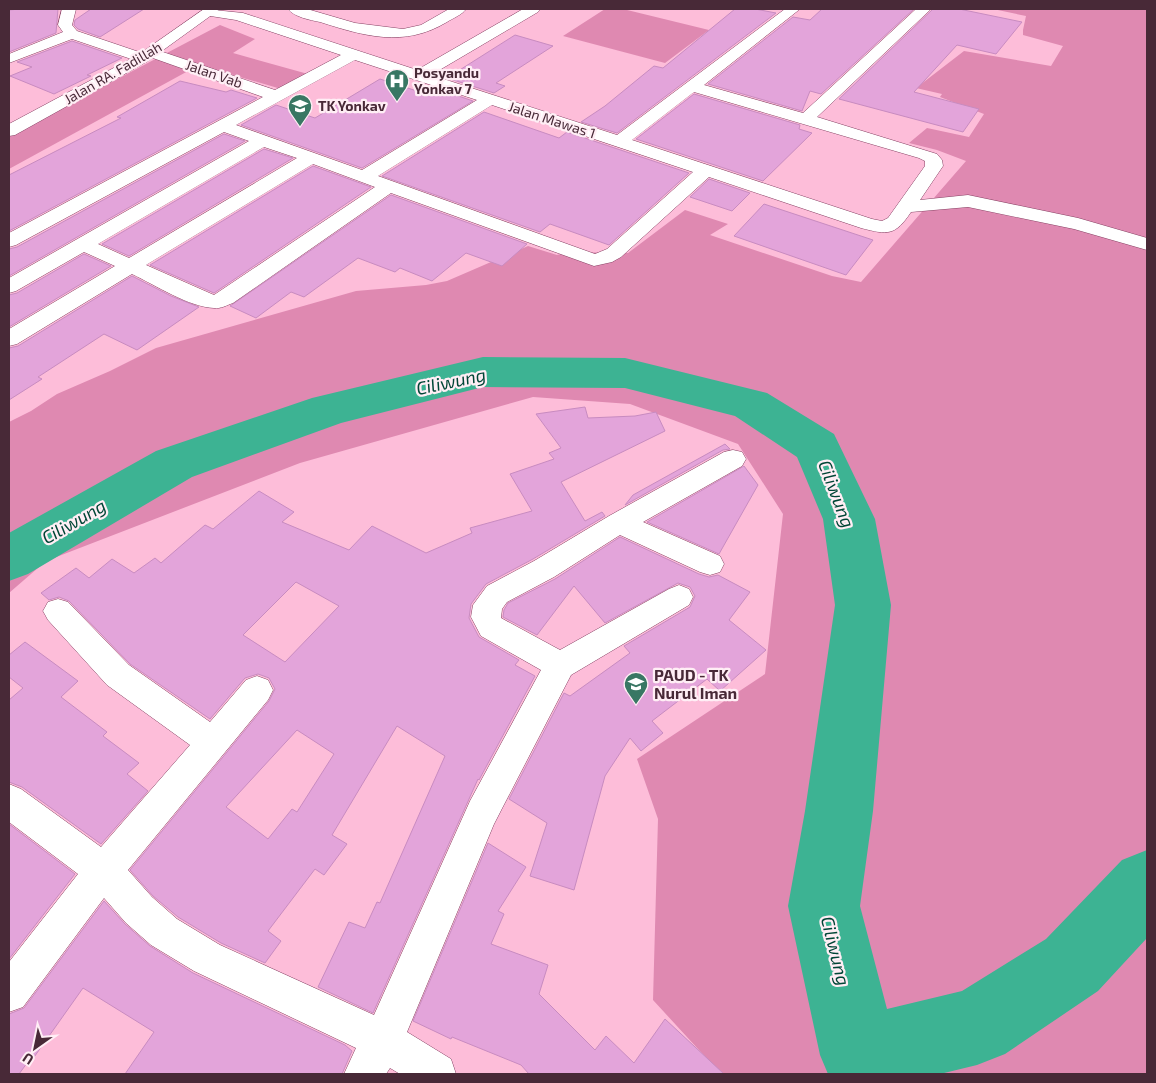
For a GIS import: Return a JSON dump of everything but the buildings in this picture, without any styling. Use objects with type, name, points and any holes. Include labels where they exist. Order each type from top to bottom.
[{"type":"street","points":[[9,59],[72,34],[64,26],[70,9]]},
{"type":"street","points":[[295,9],[376,32],[403,34],[421,30],[459,9]]},
{"type":"street","points":[[418,76],[533,9]]},
{"type":"street","points":[[619,142],[793,9]]},
{"type":"street","points":[[806,119],[924,9]]},
{"type":"street","name":"Jalan Mawas 1","points":[[211,10],[245,12],[354,55],[868,224],[885,226],[895,222],[906,206]]},
{"type":"street","name":"Jalan RA. Fadillah","points":[[9,131],[151,49],[211,10]]},
{"type":"street","name":"Jalan Vab","points":[[72,34],[151,49],[276,96]]},
{"type":"street","points":[[9,241],[354,55]]},
{"type":"street","points":[[691,86],[932,158],[934,166],[906,206]]},
{"type":"street","points":[[365,176],[489,100]]},
{"type":"street","points":[[222,125],[587,258],[600,260],[614,253],[706,170]]},
{"type":"street","points":[[9,287],[263,140]]},
{"type":"street","points":[[9,339],[312,157]]},
{"type":"street","points":[[83,244],[204,300],[211,302],[221,301],[390,186]]},
{"type":"street","points":[[906,206],[968,201],[1078,224],[1147,244]]},
{"type":"street","points":[[560,665],[491,626],[486,617],[488,605],[497,594],[544,569],[619,523],[733,459]]},
{"type":"street","points":[[619,523],[710,564]]},
{"type":"street","points":[[364,1074],[383,1040],[410,981],[482,813],[560,665],[679,597]]},
{"type":"street","points":[[58,611],[118,675],[212,743]]},
{"type":"street","points":[[9,993],[76,904],[257,690]]},
{"type":"street","points":[[9,801],[105,872],[139,910],[164,932],[207,958],[383,1040],[436,1074]]},
{"type":"shaded area","points":[[605,9],[623,9],[709,30],[665,63],[563,36]]},
{"type":"shaded area","points":[[993,9],[1147,9],[1147,1074],[721,1074],[653,1000],[658,819],[637,759],[765,674],[783,514],[738,444],[630,404],[533,397],[300,463],[46,561],[9,593],[9,422],[31,411],[57,394],[156,348],[356,291],[426,285],[447,281],[528,246],[557,255],[568,252],[628,253],[685,210],[728,224],[710,235],[832,276],[861,282],[966,161],[937,150],[909,143],[927,128],[969,137],[984,114],[940,97],[942,94],[916,88],[964,51],[1051,66],[1063,46],[1023,35],[1026,16]]},
{"type":"shaded area","points":[[220,25],[255,39],[233,53],[308,74],[288,91],[199,65],[9,169],[9,136]]},
{"type":"waterway","name":"Ciliwung","points":[[9,559],[174,464],[329,410],[483,372],[625,373],[750,404],[817,446],[849,519],[863,605],[839,811],[824,906],[860,1055],[977,1026],[1072,965],[1147,885]]},
{"type":"place","name":"Posyandu Yonkav 7","points":[[397,102]]},
{"type":"place","name":"TK Yonkav","points":[[300,127]]},
{"type":"place","name":"PAUD - TK Nurul Iman","points":[[636,705]]}]
